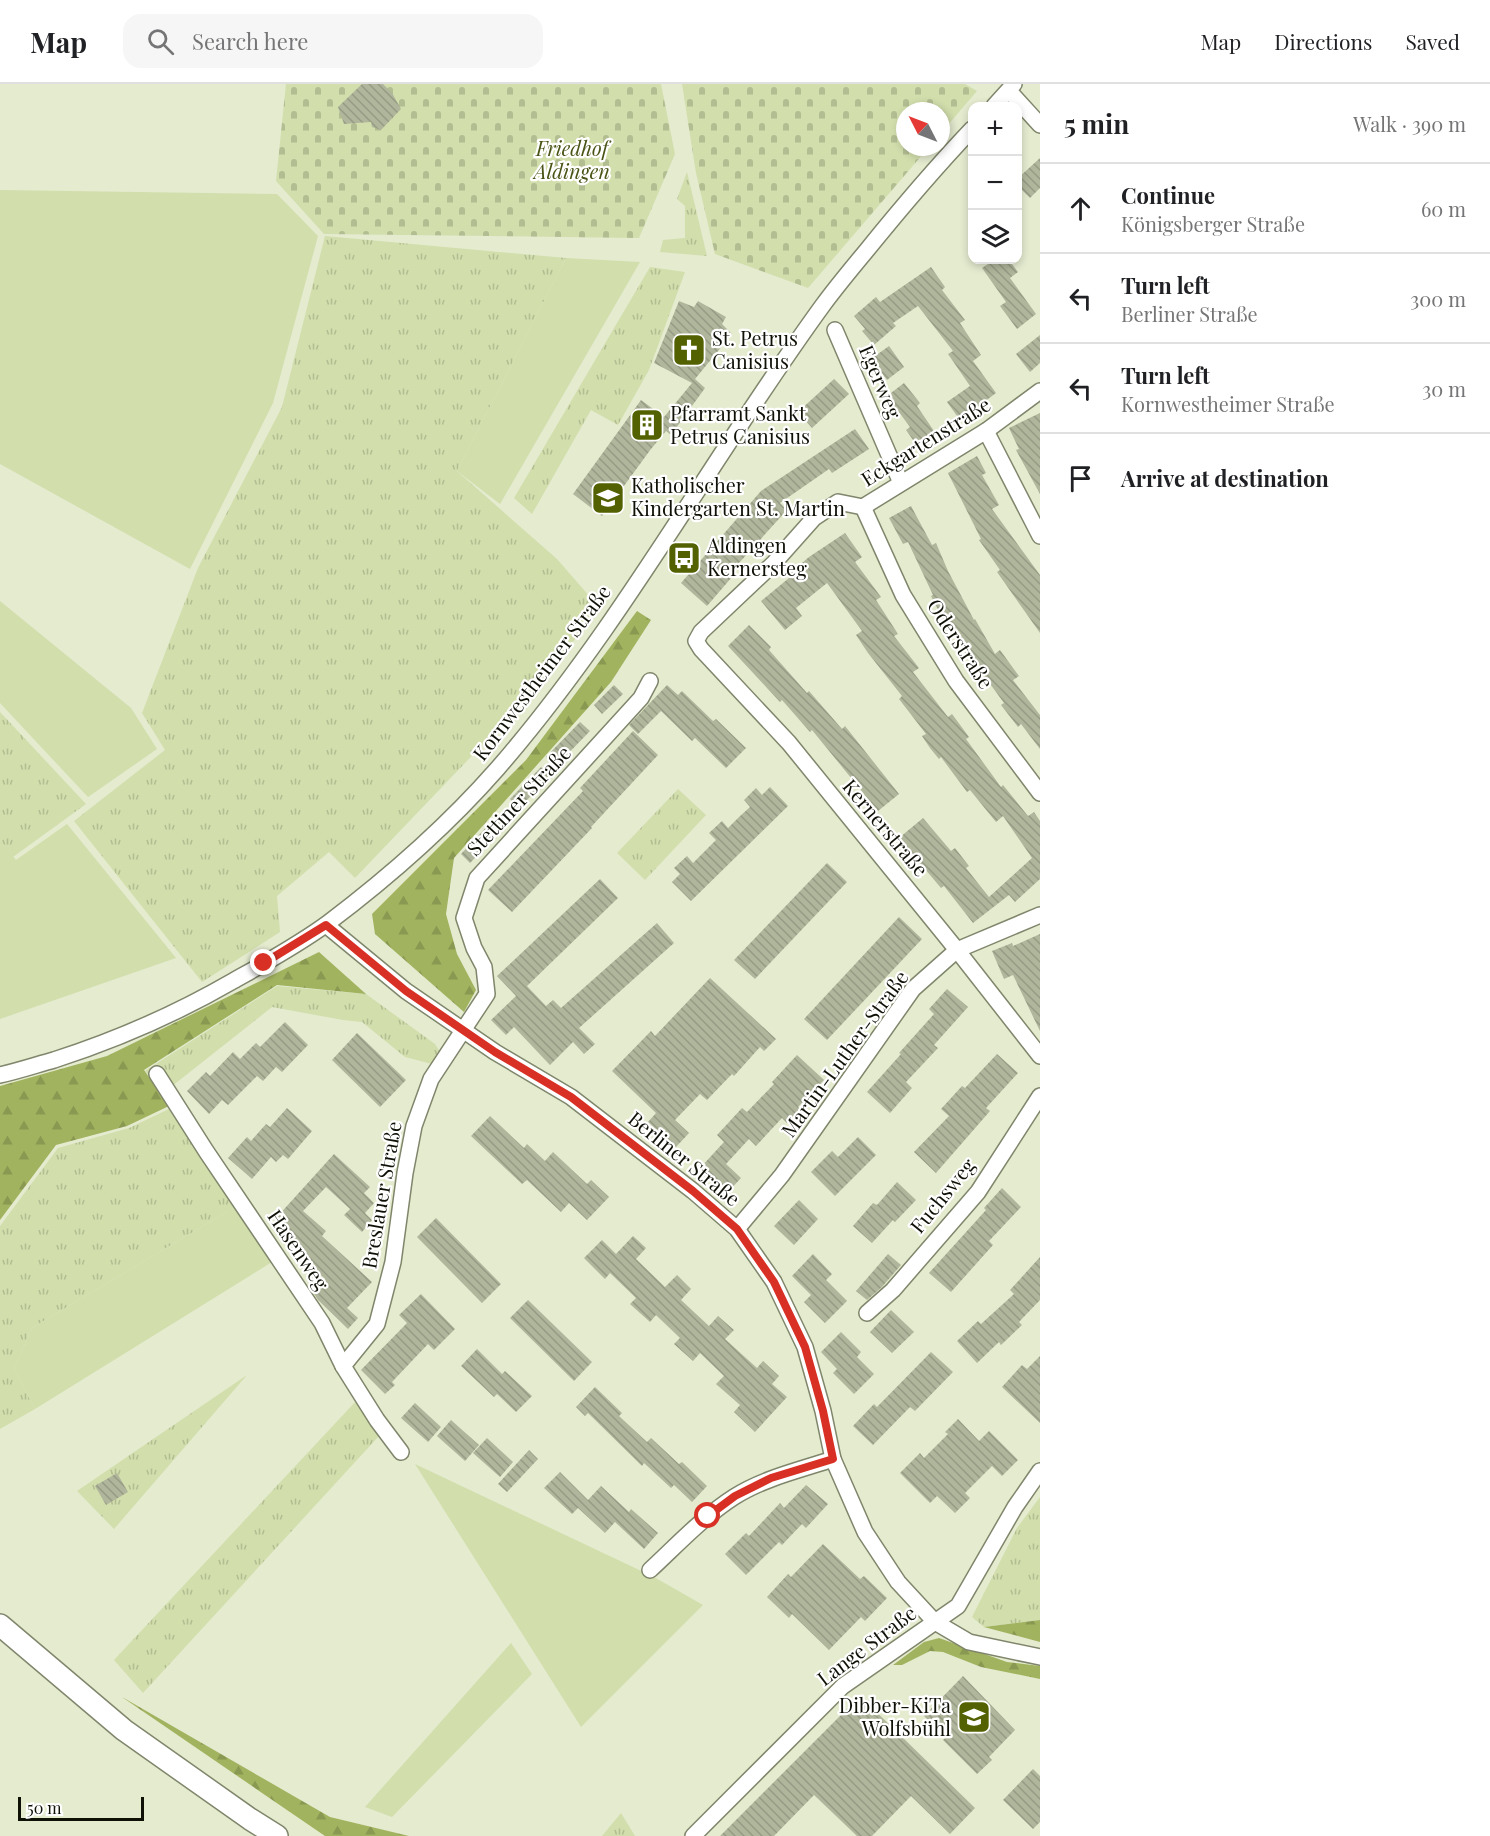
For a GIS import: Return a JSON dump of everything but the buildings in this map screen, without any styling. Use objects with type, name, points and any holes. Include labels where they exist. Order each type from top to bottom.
[{"type":"main road","points":[[0,1625],[124,1730],[250,1819],[278,1836]]},
{"type":"street","points":[[998,102],[1012,87],[1040,125]]},
{"type":"street","name":"Kornwestheimer Straße","points":[[0,1075],[77,1052],[142,1027],[201,999],[326,925],[442,826],[498,768],[577,669],[826,300],[918,188],[968,133]]},
{"type":"street","name":"Egerweg","points":[[835,330],[901,483]]},
{"type":"street","name":"Eckgartenstraße","points":[[701,632],[774,563],[814,518],[838,502],[863,507],[986,431],[1040,391]]},
{"type":"street","points":[[986,431],[1040,536]]},
{"type":"street","name":"Oderstraße","points":[[863,507],[903,595],[956,681],[1040,793]]},
{"type":"street","name":"Kernerstraße","points":[[701,632],[696,641],[701,649],[789,743],[1040,1056]]},
{"type":"street","name":"Stettiner Straße","points":[[464,1030],[487,994],[484,967],[474,948],[464,918],[477,878],[641,698],[650,681]]},
{"type":"street","name":"Martin-Luther-Straße","points":[[737,1229],[788,1167],[913,989],[957,950],[1040,915]]},
{"type":"street","name":"Berliner Straße","points":[[326,925],[406,991],[495,1052],[571,1097],[693,1191],[737,1229],[774,1282],[805,1347],[823,1411],[833,1459],[865,1532],[898,1582],[935,1622],[969,1642],[1040,1657]]},
{"type":"street","name":"Breslauer Straße","points":[[343,1365],[377,1324],[393,1262],[414,1126],[431,1079],[464,1030]]},
{"type":"street","name":"Hasenweg","points":[[157,1074],[322,1323],[343,1365],[376,1420],[400,1452]]},
{"type":"street","name":"Fuchsweg","points":[[867,1313],[893,1290],[978,1192],[1040,1096]]},
{"type":"street","points":[[650,1570],[708,1516],[735,1496],[771,1478],[833,1459]]},
{"type":"street","name":"Lange Straße","points":[[693,1836],[843,1686],[958,1606],[1015,1507],[1040,1471]]},
{"type":"green space","name":"Friedhof Aldingen","points":[[286,84],[661,84],[675,154],[639,238],[324,234],[276,181]]},
{"type":"green space","points":[[682,84],[965,84],[977,91],[950,122],[950,102],[896,102],[896,156],[921,156],[808,288],[715,254],[696,173]]},
{"type":"green space","points":[[687,172],[707,256],[660,252],[663,240],[685,238],[685,206],[677,199]]},
{"type":"green space","points":[[0,190],[277,194],[318,236],[273,403],[190,569],[0,464]]},
{"type":"green space","points":[[325,236],[566,258],[457,471],[557,559],[598,606],[552,672],[355,878],[329,852],[277,896],[280,932],[202,982],[74,821],[165,750],[142,713],[198,568],[282,407]]},
{"type":"green space","points":[[566,258],[640,262],[500,504],[457,471]]},
{"type":"green space","points":[[650,267],[685,272],[649,370],[618,425],[591,410],[532,514],[514,498]]},
{"type":"green space","points":[[0,601],[131,708],[157,749],[88,797],[0,703]]},
{"type":"green space","points":[[637,611],[651,620],[611,682],[454,858],[446,914],[457,954],[476,990],[464,1012],[375,934],[372,914],[526,760]]},
{"type":"green space","points":[[0,712],[86,804],[13,857],[0,840]]},
{"type":"green space","points":[[678,789],[706,815],[645,880],[617,853]]},
{"type":"green space","points":[[67,824],[176,958],[0,1019],[0,840],[16,860]]},
{"type":"green space","points":[[319,952],[366,994],[277,985],[144,1070],[169,1106],[127,1126],[56,1145],[0,1220],[0,1086],[107,1056]]},
{"type":"green space","points":[[277,986],[366,994],[435,1044],[440,1052],[432,1064],[405,1057],[362,1022],[272,1007],[162,1094],[145,1071]]},
{"type":"green space","points":[[169,1109],[235,1207],[32,1328],[14,1368],[35,1409],[0,1429],[0,1226],[58,1148],[129,1128]]},
{"type":"green space","points":[[235,1207],[272,1262],[35,1409],[14,1368],[32,1328]]},
{"type":"green space","points":[[247,1375],[114,1529],[77,1491]]},
{"type":"green space","points":[[357,1400],[379,1436],[143,1693],[114,1660]]},
{"type":"green space","points":[[415,1464],[654,1577],[703,1605],[581,1727]]},
{"type":"green space","points":[[1040,1497],[1040,1620],[984,1627],[972,1617],[1017,1528]]},
{"type":"green space","points":[[1040,1620],[1040,1642],[984,1627]]},
{"type":"green space","points":[[939,1638],[1007,1662],[1040,1666],[1040,1679],[981,1667],[943,1652],[930,1651],[902,1665],[893,1665],[924,1642]]},
{"type":"green space","points":[[511,1643],[532,1674],[392,1817],[365,1807]]},
{"type":"green space","points":[[122,1697],[330,1817],[409,1836],[325,1836]]},
{"type":"green space","points":[[621,1813],[635,1836],[602,1836]]},
{"type":"place","name":"St. Petrus Canisius","points":[[689,350]]},
{"type":"place","name":"Pfarramt Sankt Petrus Canisius","points":[[647,425]]},
{"type":"place","name":"Katholischer Kindergarten St. Martin","points":[[608,498]]},
{"type":"place","name":"Aldingen Kernersteg","points":[[684,558]]},
{"type":"place","name":"Dibber-KiTa Wolfsbühl","points":[[974,1717]]},
{"type":"route","points":[[264,963],[326,925],[406,991],[495,1052],[571,1097],[693,1191],[737,1229],[774,1282],[805,1347],[823,1411],[833,1459],[771,1478],[735,1496],[708,1516]]}]
